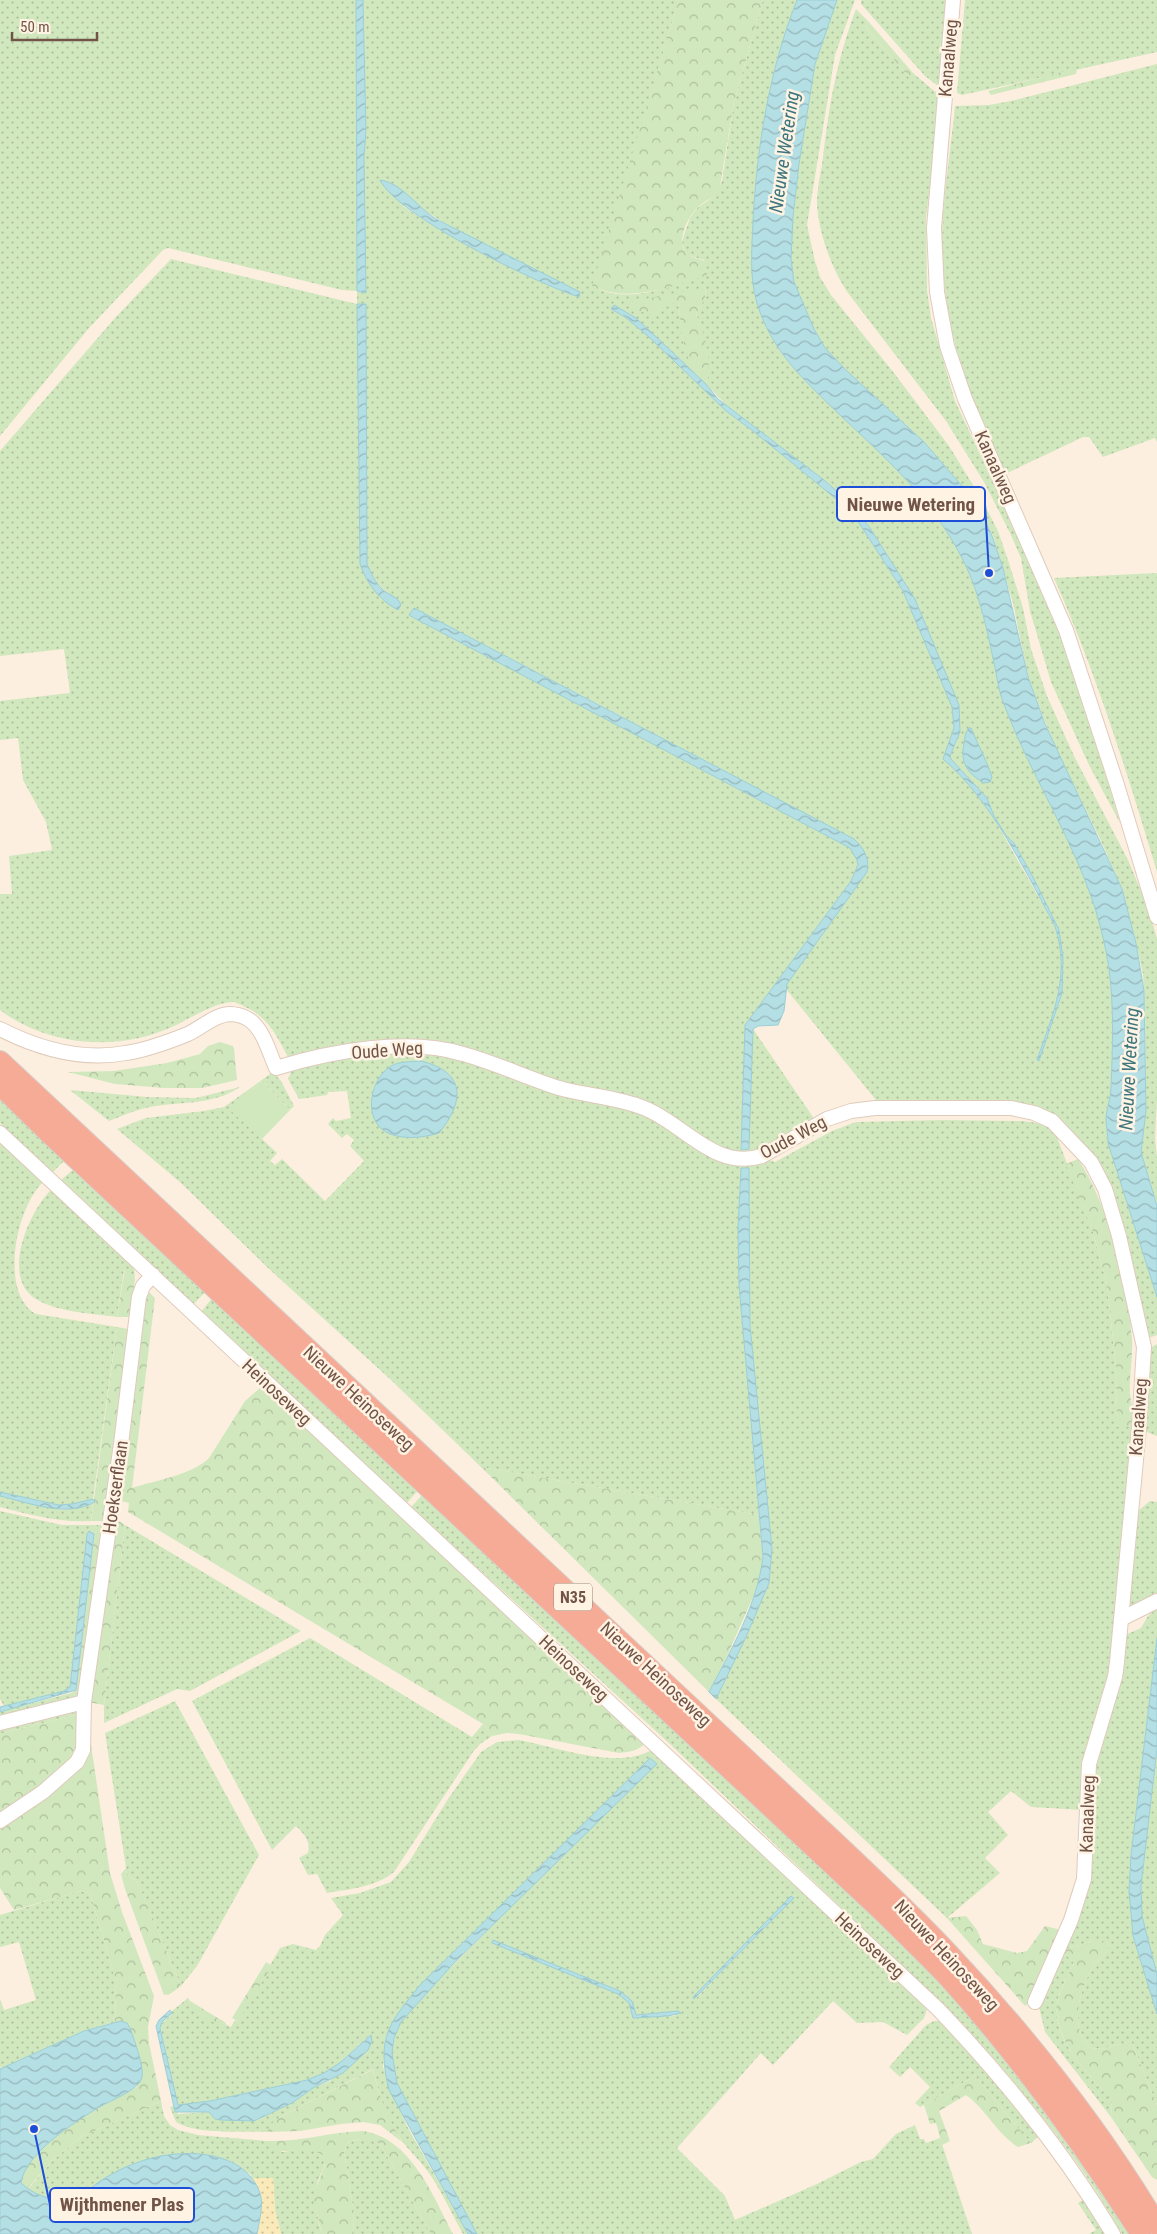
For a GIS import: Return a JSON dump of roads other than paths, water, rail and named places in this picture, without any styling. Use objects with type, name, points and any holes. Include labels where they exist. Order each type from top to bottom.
[{"type":"highway","name":"Nieuwe Heinoseweg","points":[[0,1061],[820,1828],[950,1954],[1020,2034],[1080,2110],[1157,2225]]},
{"type":"highway","name":"Nieuwe Heinoseweg","points":[[0,1085],[53,1137],[884,1913],[947,1977],[1003,2042],[1102,2173],[1141,2234]]},
{"type":"street","name":"Kanaalweg","points":[[953,0],[934,228],[937,292],[946,346],[965,399],[1066,630],[1117,785],[1157,917]]},
{"type":"street","name":"Oude Weg","points":[[0,1029],[24,1041],[56,1052],[101,1055],[125,1054],[157,1046],[189,1033],[219,1017],[237,1015],[247,1018],[256,1025],[276,1068],[328,1056],[389,1046],[439,1048],[462,1053],[563,1089],[634,1104],[647,1109],[716,1152],[742,1159],[762,1156],[827,1119],[851,1111],[876,1108],[1011,1108],[1034,1113],[1052,1121],[1060,1128],[1091,1162],[1101,1179],[1152,1342]]},
{"type":"street","name":"Heinoseweg","points":[[0,1133],[938,2009],[995,2071],[1048,2137],[1088,2193],[1113,2234]]},
{"type":"street","name":"Hoekserflaan","points":[[0,1821],[43,1792],[77,1762],[84,1745],[84,1704],[121,1444],[139,1297],[143,1286],[153,1275]]},
{"type":"street","name":"Kanaalweg","points":[[1035,2002],[1071,1920],[1084,1879],[1089,1764],[1115,1677],[1139,1428],[1152,1342]]},
{"type":"street","points":[[1121,1619],[1157,1600]]},
{"type":"street","points":[[0,1723],[84,1704]]},
{"type":"water","points":[[356,0],[363,0],[366,130],[364,156],[366,293],[357,291]]},
{"type":"water","points":[[797,0],[837,0],[815,64],[799,164],[793,217],[791,259],[794,282],[814,329],[825,348],[848,372],[924,442],[975,501],[991,533],[1003,568],[1028,677],[1045,724],[1122,889],[1136,943],[1144,991],[1146,1111],[1141,1152],[1157,1206],[1157,1297],[1108,1143],[1106,1118],[1111,1091],[1112,996],[1108,960],[1096,910],[1072,849],[1014,730],[1002,699],[983,613],[971,577],[950,536],[911,485],[821,397],[785,357],[768,331],[754,293],[752,273],[753,221],[761,137],[779,54]]},
{"type":"water","points":[[380,180],[396,186],[436,219],[580,292],[579,297],[502,264],[470,247],[412,212],[392,195]]},
{"type":"water","points":[[357,304],[366,304],[367,564],[373,577],[384,591],[400,602],[401,605],[398,610],[374,591],[360,564]]},
{"type":"water","points":[[614,305],[636,318],[706,384],[718,399],[824,480],[849,502],[870,528],[915,599],[959,705],[960,732],[950,756],[951,759],[987,798],[994,816],[1007,837],[1014,843],[1033,877],[1059,930],[1063,957],[1062,993],[1039,1061],[1037,1060],[1054,1010],[1061,978],[1059,944],[1055,926],[1019,859],[992,815],[961,776],[943,759],[954,728],[952,707],[903,591],[859,523],[841,503],[726,411],[649,337],[625,317],[611,309]]},
{"type":"water","points":[[414,608],[854,839],[861,846],[867,858],[867,872],[787,984],[784,1011],[778,1025],[758,1026],[753,1029],[749,1149],[741,1150],[745,1025],[851,881],[858,865],[850,848],[414,618],[409,615]]},
{"type":"water","points":[[969,728],[971,728],[990,771],[992,777],[990,782],[984,783],[978,779],[969,771],[964,762],[964,743]]},
{"type":"water","points":[[421,1061],[446,1072],[453,1080],[457,1089],[457,1099],[448,1121],[439,1133],[411,1138],[396,1136],[383,1130],[373,1115],[371,1106],[374,1088],[378,1079],[394,1064]]},
{"type":"water","points":[[741,1168],[749,1168],[750,1325],[772,1549],[769,1583],[746,1637],[716,1699],[709,1692],[749,1610],[760,1575],[763,1557],[739,1285],[738,1229]]},
{"type":"water","points":[[0,1492],[59,1505],[93,1499],[95,1502],[84,1507],[72,1509],[48,1508],[0,1496]]},
{"type":"water","points":[[89,1531],[94,1534],[76,1690],[0,1712],[0,1707],[64,1691],[70,1687],[87,1534]]},
{"type":"water","points":[[1157,1638],[1157,1749],[1141,1886],[1142,1916],[1157,1974],[1157,2014],[1133,1936],[1129,1891],[1131,1855]]},
{"type":"water","points":[[650,1758],[657,1764],[454,1963],[401,2022],[394,2038],[392,2053],[397,2083],[477,2234],[468,2234],[389,2090],[384,2057],[388,2032],[393,2021],[421,1984]]},
{"type":"water","points":[[791,1896],[794,1898],[694,1999],[693,1997]]},
{"type":"water","points":[[493,1940],[620,1991],[632,2001],[636,2015],[678,2011],[681,2013],[668,2016],[633,2018],[629,2003],[618,1994],[492,1943]]},
{"type":"water","points":[[170,2010],[172,2013],[162,2022],[160,2028],[178,2105],[210,2101],[307,2080],[324,2073],[341,2062],[371,2035],[372,2041],[368,2050],[343,2073],[313,2088],[292,2103],[254,2121],[220,2120],[215,2119],[209,2112],[175,2112],[156,2026],[159,2020]]},
{"type":"water","points":[[121,2021],[127,2023],[130,2028],[138,2052],[142,2066],[140,2082],[129,2091],[86,2115],[51,2141],[31,2161],[24,2172],[21,2183],[44,2197],[64,2200],[82,2194],[99,2182],[136,2163],[169,2155],[206,2155],[224,2159],[239,2166],[251,2178],[260,2193],[262,2203],[257,2234],[0,2234],[0,2069],[84,2031]]},
{"type":"place","name":"Nieuwe Wetering","points":[[989,573]]},
{"type":"place","name":"Wijthmener Plas","points":[[34,2129]]}]
